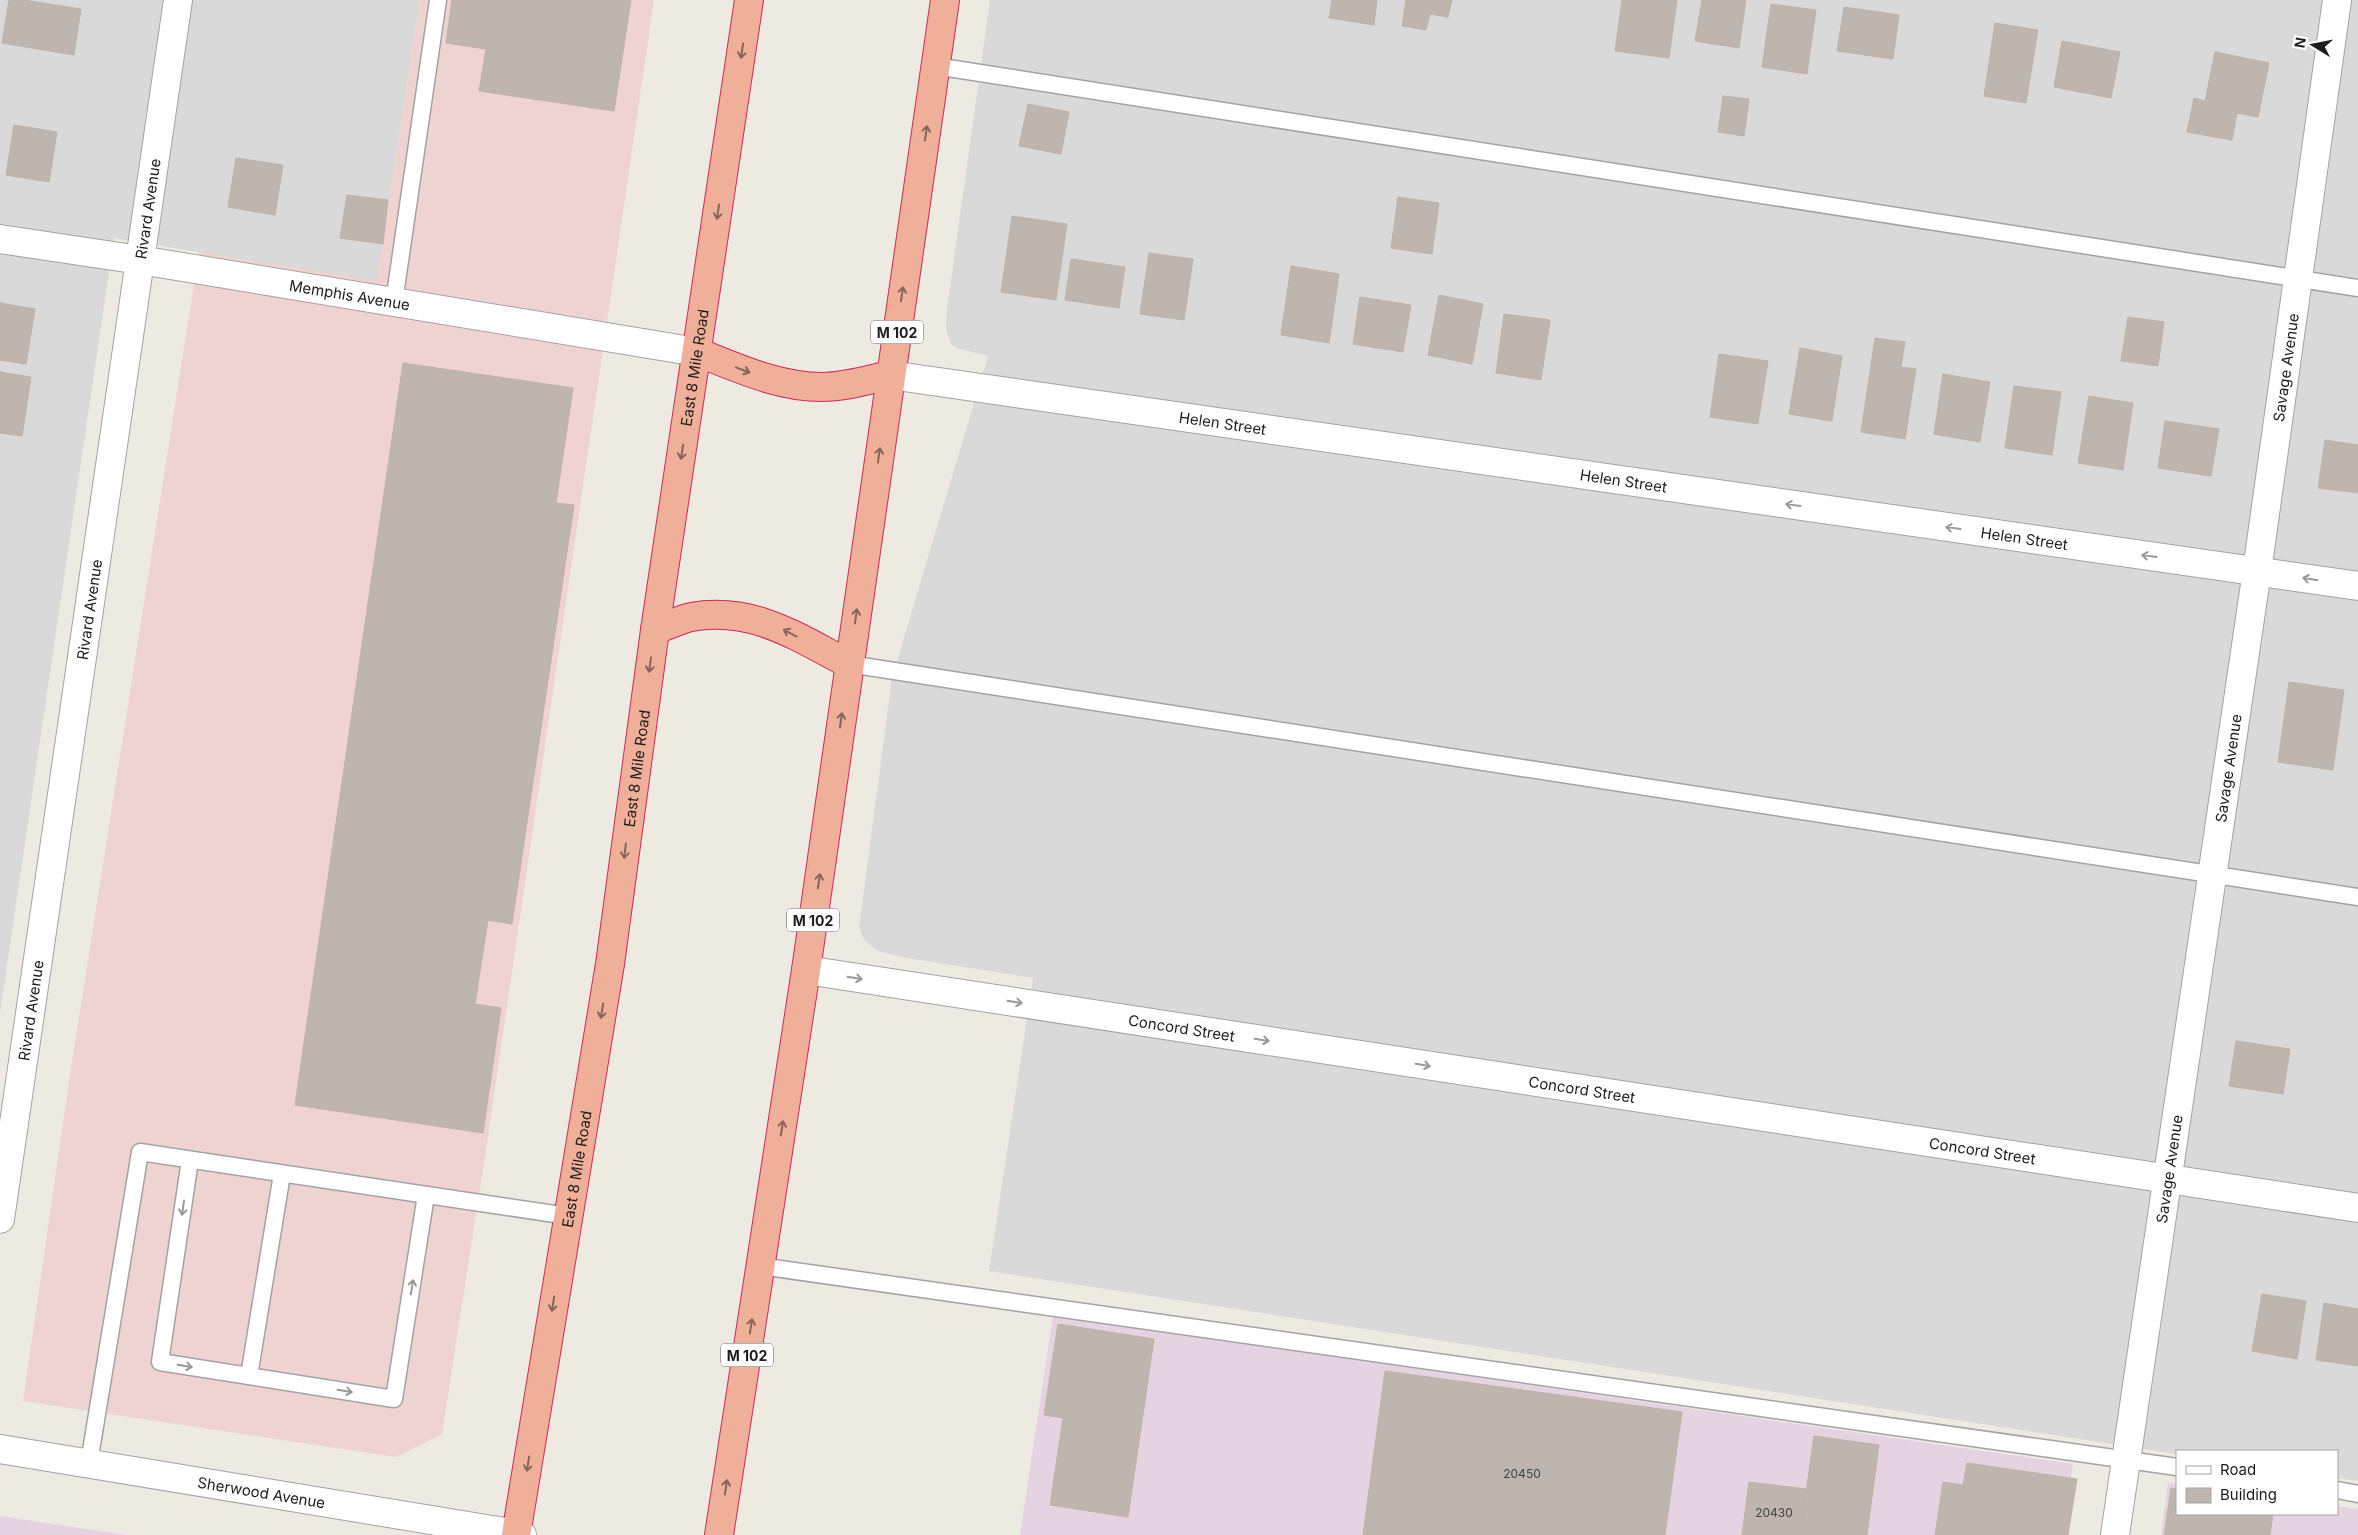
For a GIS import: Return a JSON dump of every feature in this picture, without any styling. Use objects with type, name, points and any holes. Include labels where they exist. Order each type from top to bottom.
[{"type":"highway","name":"East 8 Mile Road","points":[[518,1535],[610,964],[655,630],[749,0]]},
{"type":"highway","name":"M 102","points":[[719,1535],[806,970],[945,0]]},
{"type":"highway","points":[[697,352],[758,376],[789,384],[822,387],[852,384],[890,375]]},
{"type":"highway","points":[[655,630],[690,618],[718,615],[746,617],[778,626],[849,664]]},
{"type":"street","name":"Rivard Avenue","points":[[0,1219],[178,0]]},
{"type":"street","name":"Savage Avenue","points":[[2115,1535],[2210,875],[2257,571],[2337,0]]},
{"type":"street","name":"Memphis Avenue","points":[[0,239],[140,260],[697,352]]},
{"type":"street","name":"Helen Street","points":[[890,375],[2358,586]]},
{"type":"street","name":"Concord Street","points":[[806,970],[2358,1208]]},
{"type":"street","name":"Sherwood Avenue","points":[[0,1449],[518,1535]]},
{"type":"lane","points":[[394,302],[438,0]]},
{"type":"lane","points":[[935,66],[2358,288]]},
{"type":"lane","points":[[849,664],[2358,897]]},
{"type":"lane","points":[[89,1463],[140,1152],[568,1216]]},
{"type":"lane","points":[[190,1160],[160,1362],[394,1399],[426,1195]]},
{"type":"lane","points":[[249,1376],[282,1174]]},
{"type":"lane","points":[[760,1266],[2176,1467]]},
{"type":"lane","points":[[2338,1490],[2358,1494]]},
{"type":"shaded area","points":[[0,0],[420,0],[377,282],[114,238],[0,1013]]},
{"type":"shaded area","points":[[420,0],[654,0],[487,1143],[442,1434],[396,1457],[23,1401],[70,1075],[199,252],[377,281]]},
{"type":"shaded area","points":[[990,0],[2358,0],[2358,1481],[2338,1478],[2338,1450],[2176,1450],[2176,1454],[989,1271],[1033,978],[901,957],[878,951],[864,940],[859,927],[892,678],[988,356],[957,348],[951,344],[946,329],[947,309]]},
{"type":"shaded area","points":[[1053,1316],[2073,1464],[2063,1535],[1020,1535]]},
{"type":"shaded area","points":[[2168,1482],[2176,1483],[2176,1515],[2338,1515],[2338,1506],[2358,1509],[2358,1535],[2161,1535]]},
{"type":"shaded area","points":[[0,1516],[127,1535],[0,1535]]},
{"type":"building","points":[[9,0],[24,0],[81,9],[74,55],[2,43]]},
{"type":"building","points":[[452,0],[631,0],[614,111],[479,91],[486,49],[446,43]]},
{"type":"building","points":[[1332,0],[1377,0],[1374,25],[1329,18]]},
{"type":"building","points":[[1406,0],[1452,0],[1448,17],[1430,14],[1426,30],[1402,26]]},
{"type":"building","points":[[1622,0],[1677,0],[1669,58],[1615,51]]},
{"type":"building","points":[[1702,0],[1746,0],[1739,48],[1695,41]]},
{"type":"building","points":[[1771,4],[1816,10],[1807,74],[1762,67]]},
{"type":"building","points":[[1844,7],[1899,15],[1893,59],[1837,51]]},
{"type":"building","points":[[1995,23],[2038,30],[2026,103],[1984,96]]},
{"type":"building","points":[[2062,41],[2120,52],[2111,98],[2054,87]]},
{"type":"building","points":[[2215,52],[2269,63],[2258,117],[2237,113],[2232,140],[2187,132],[2194,98],[2205,101]]},
{"type":"building","points":[[1723,96],[1749,99],[1744,136],[1718,132]]},
{"type":"building","points":[[1028,104],[1069,112],[1061,154],[1019,146]]},
{"type":"building","points":[[14,125],[57,132],[49,182],[6,175]]},
{"type":"building","points":[[236,158],[283,165],[275,215],[228,207]]},
{"type":"building","points":[[347,195],[388,200],[383,244],[340,238]]},
{"type":"building","points":[[1398,197],[1439,203],[1432,254],[1391,248]]},
{"type":"building","points":[[1012,216],[1067,224],[1056,300],[1001,292]]},
{"type":"building","points":[[1149,253],[1193,259],[1184,320],[1140,314]]},
{"type":"building","points":[[1071,259],[1125,267],[1119,308],[1065,300]]},
{"type":"building","points":[[1291,266],[1339,274],[1329,343],[1281,335]]},
{"type":"building","points":[[1439,295],[1483,304],[1472,364],[1428,355]]},
{"type":"building","points":[[1360,297],[1411,305],[1403,352],[1353,344]]},
{"type":"building","points":[[0,303],[35,309],[26,364],[0,360]]},
{"type":"building","points":[[1504,314],[1550,320],[1541,380],[1496,373]]},
{"type":"building","points":[[2128,317],[2164,322],[2158,366],[2121,361]]},
{"type":"building","points":[[1875,338],[1905,342],[1901,367],[1916,369],[1905,439],[1861,432]]},
{"type":"building","points":[[1800,348],[1842,356],[1832,421],[1789,414]]},
{"type":"building","points":[[1719,354],[1768,361],[1758,424],[1710,417]]},
{"type":"building","points":[[403,363],[573,388],[556,503],[574,505],[512,924],[488,920],[475,1004],[501,1008],[483,1133],[295,1105]]},
{"type":"building","points":[[0,372],[31,377],[22,436],[0,433]]},
{"type":"building","points":[[1943,374],[1990,382],[1980,442],[1934,434]]},
{"type":"building","points":[[2014,386],[2061,392],[2052,455],[2005,448]]},
{"type":"building","points":[[2089,396],[2133,403],[2123,470],[2078,463]]},
{"type":"building","points":[[2165,421],[2219,429],[2211,476],[2158,468]]},
{"type":"building","points":[[2325,440],[2358,445],[2358,493],[2318,488]]},
{"type":"building","points":[[2289,682],[2344,690],[2333,770],[2278,762]]},
{"type":"building","points":[[2236,1041],[2290,1049],[2283,1094],[2229,1086]]},
{"type":"building","points":[[2262,1294],[2306,1301],[2297,1359],[2252,1351]]},
{"type":"building","points":[[2324,1303],[2358,1309],[2358,1366],[2316,1360]]},
{"type":"building","points":[[1058,1324],[1154,1339],[1128,1517],[1050,1505],[1063,1418],[1044,1415]]},
{"type":"building","points":[[1385,1371],[1682,1412],[1665,1535],[1363,1535]]},
{"type":"building","points":[[1814,1436],[1879,1445],[1867,1535],[1800,1535]]},
{"type":"building","points":[[1967,1463],[2077,1479],[2068,1535],[1935,1535],[1943,1482],[1963,1485]]},
{"type":"building","points":[[1749,1482],[1806,1489],[1800,1535],[1742,1535]]},
{"type":"building","points":[[2171,1488],[2176,1489],[2176,1515],[2273,1515],[2270,1535],[2164,1535]]}]
